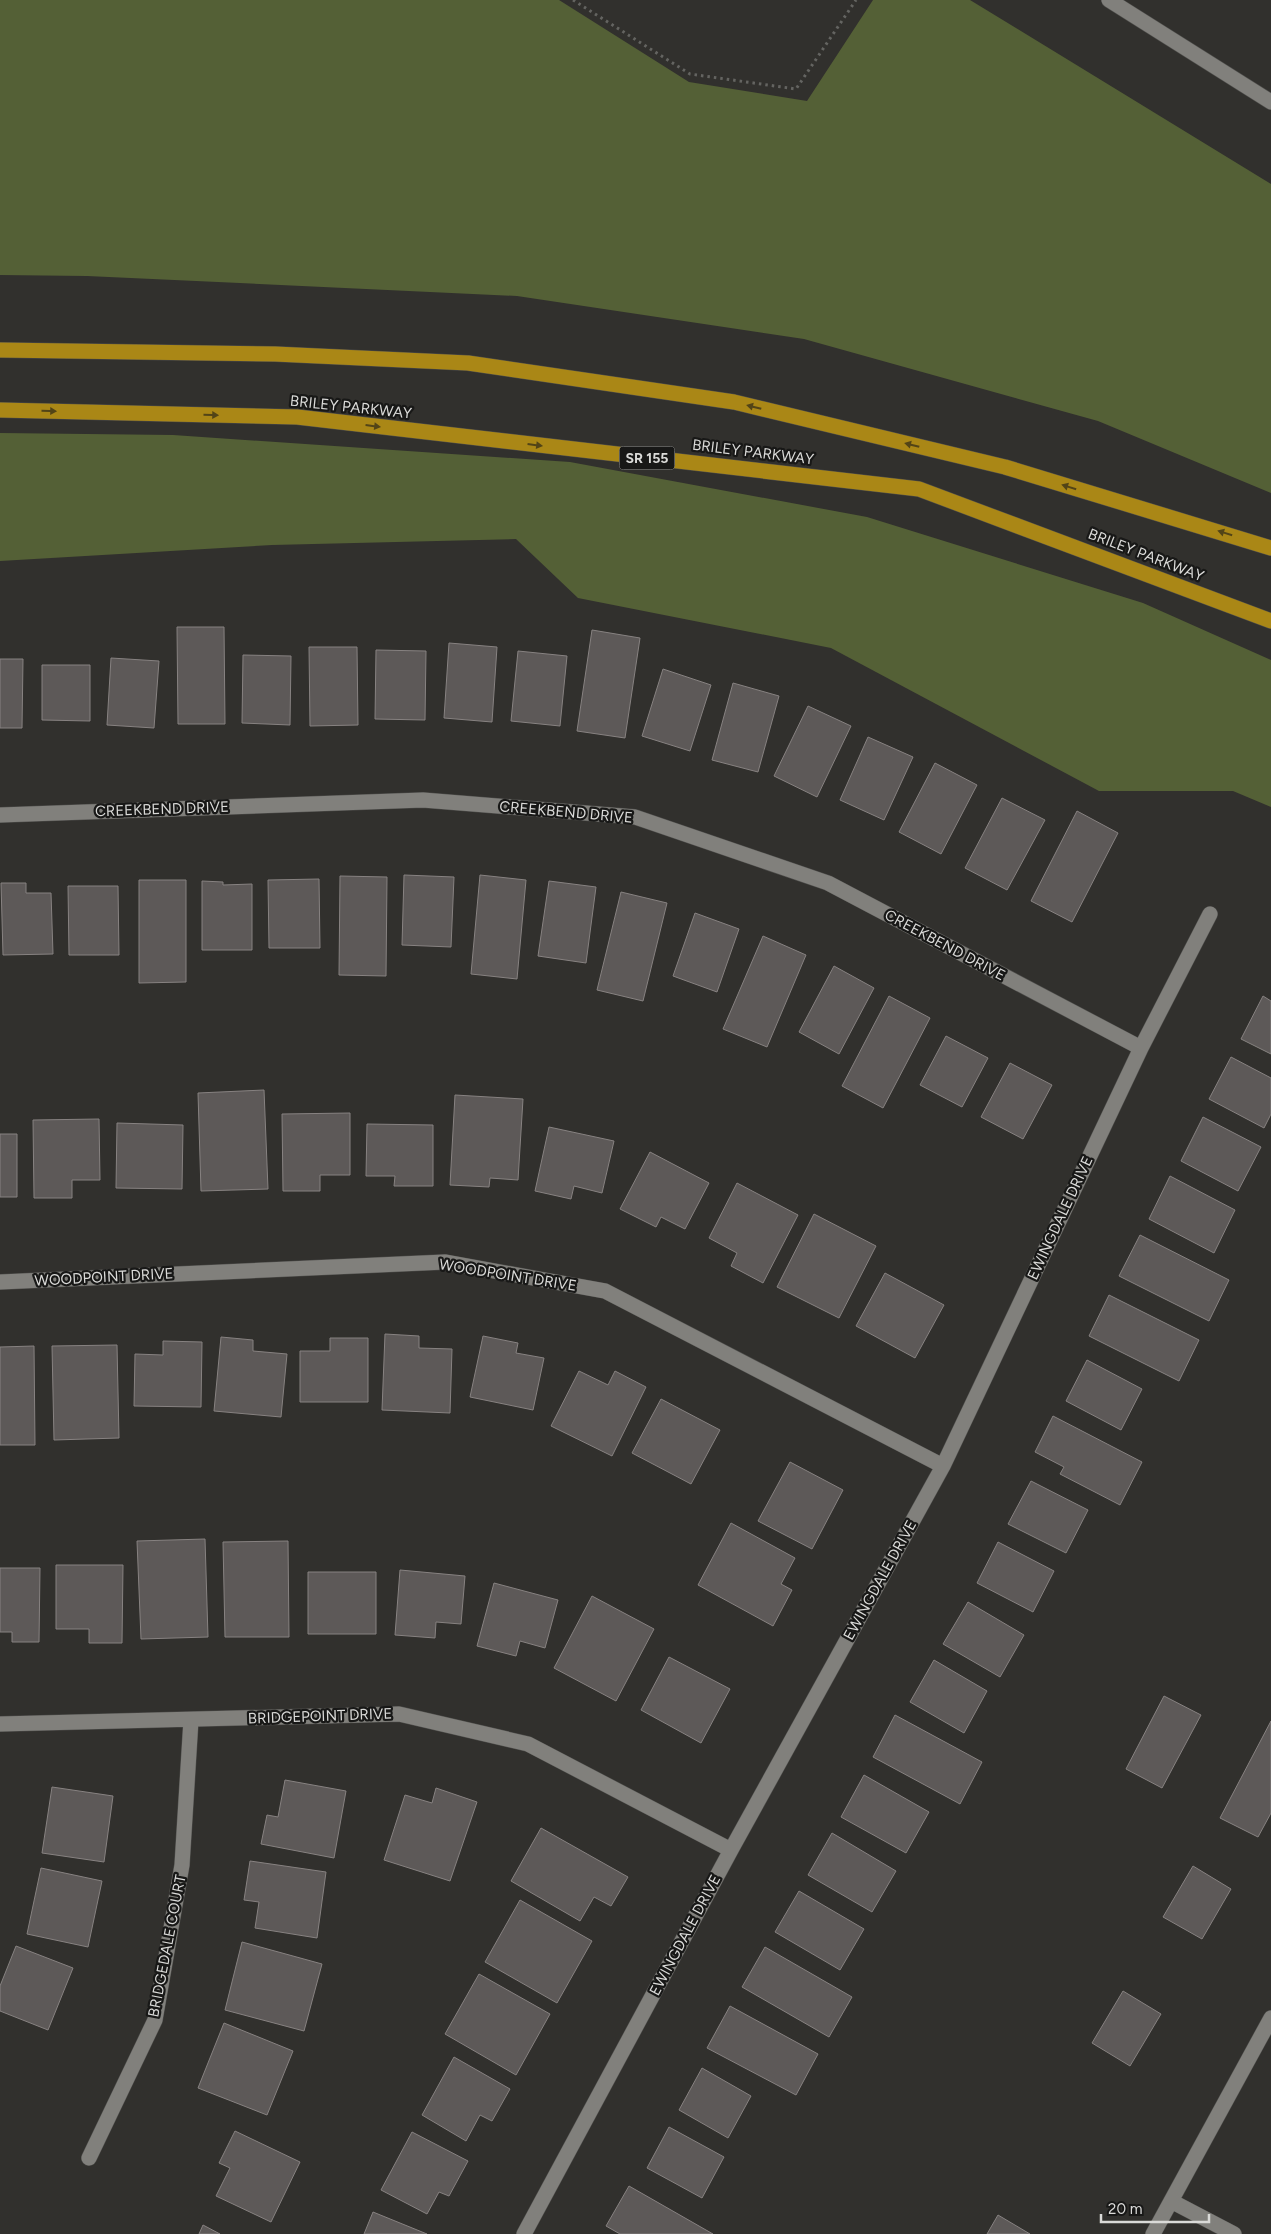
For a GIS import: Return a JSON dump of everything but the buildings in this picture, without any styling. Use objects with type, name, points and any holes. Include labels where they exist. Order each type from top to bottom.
[{"type":"highway","points":[[0,350],[275,354],[468,363],[734,402],[1005,467],[1271,548]]},
{"type":"highway","name":"BRILEY PARKWAY","points":[[0,410],[297,417],[919,489],[1271,621]]},
{"type":"street","points":[[1110,0],[1271,102]]},
{"type":"street","name":"CREEKBEND DRIVE","points":[[0,815],[423,800],[635,817],[828,884],[1141,1048]]},
{"type":"street","name":"EWINGDALE DRIVE","points":[[524,2234],[731,1850],[943,1466],[1141,1048],[1210,914]]},
{"type":"street","name":"WOODPOINT DRIVE","points":[[0,1282],[445,1262],[605,1291],[943,1466]]},
{"type":"street","name":"BRIDGEPOINT DRIVE","points":[[0,1724],[399,1714],[528,1744],[731,1850]]},
{"type":"street","name":"BRIDGEDALE COURT","points":[[89,2158],[155,2020],[182,1865],[191,1720]]},
{"type":"street","points":[[1153,2234],[1271,2018]]},
{"type":"street","points":[[1171,2201],[1234,2234]]},
{"type":"path","points":[[573,0],[690,74],[796,89],[856,0]]},
{"type":"green space","points":[[0,0],[559,0],[689,82],[807,101],[873,0],[970,0],[1271,184],[1271,493],[1098,421],[804,339],[517,296],[87,276],[0,275]]},
{"type":"green space","points":[[0,433],[173,435],[570,462],[867,517],[1143,603],[1271,660],[1271,807],[1233,791],[1099,791],[831,648],[578,598],[516,539],[272,545],[0,561]]}]
